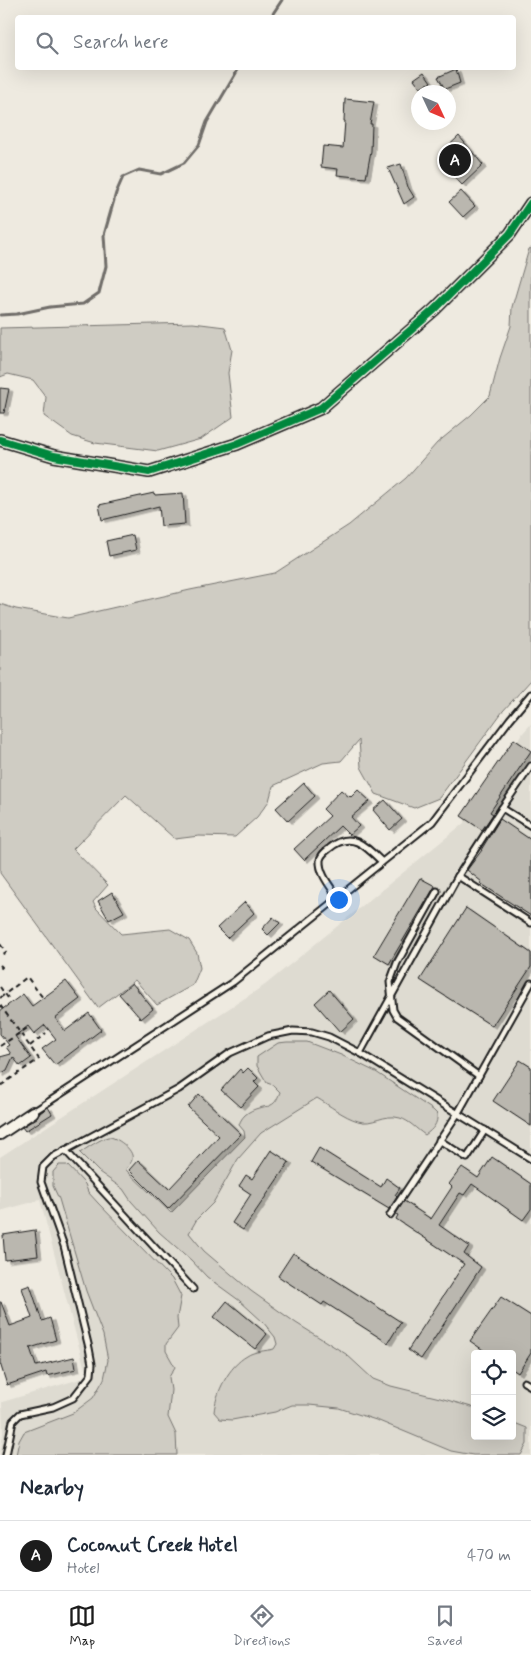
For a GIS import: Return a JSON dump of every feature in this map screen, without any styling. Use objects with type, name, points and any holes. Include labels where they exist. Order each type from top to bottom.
[{"type":"street","points":[[0,440],[54,456],[149,472],[237,444],[320,408],[434,310],[510,234],[531,203]]},
{"type":"street","points":[[0,1134],[33,1112]]},
{"type":"lane","points":[[33,1112],[233,982],[432,822],[510,718],[531,694]]},
{"type":"lane","points":[[360,1053],[458,876],[531,766]]},
{"type":"lane","points":[[502,808],[531,826]]},
{"type":"lane","points":[[338,898],[324,878],[320,861],[322,854],[336,842],[345,839],[353,840],[372,851],[382,862]]},
{"type":"lane","points":[[458,876],[531,924]]},
{"type":"lane","points":[[437,891],[397,963],[390,982],[394,1010],[397,1017],[478,1076]]},
{"type":"lane","points":[[390,1215],[458,1113],[531,983]]},
{"type":"lane","points":[[6,1455],[13,1421],[20,1414],[53,1407],[73,1398],[91,1375],[92,1364],[89,1348],[64,1246],[41,1182],[43,1168],[47,1162],[65,1150],[179,1089],[230,1053],[268,1036],[293,1031],[312,1032],[329,1037],[360,1053],[486,1130],[531,1160]]},
{"type":"lane","points":[[439,1140],[467,1158],[486,1130]]},
{"type":"lane","points":[[65,1150],[193,1289]]},
{"type":"lane","points":[[524,1382],[531,1386]]},
{"type":"path","points":[[0,944],[6,952],[0,956]]},
{"type":"path","points":[[0,965],[2,967],[0,968]]},
{"type":"path","points":[[0,998],[27,977],[43,998]]},
{"type":"path","points":[[0,987],[8,998]]},
{"type":"path","points":[[0,1005],[39,1059],[0,1086]]},
{"type":"path","points":[[0,1046],[29,1028]]},
{"type":"path","points":[[30,1046],[46,1033]]},
{"type":"shaded area","points":[[531,248],[531,680],[503,711],[439,798],[414,808],[376,794],[361,767],[359,740],[341,761],[323,763],[273,786],[269,801],[257,817],[235,837],[199,836],[175,839],[126,795],[73,849],[108,885],[93,902],[96,908],[121,934],[170,929],[189,940],[197,953],[200,968],[193,985],[157,1005],[135,980],[98,1008],[0,873],[0,604],[16,609],[68,618],[275,573],[349,525],[406,478],[437,443],[471,415],[490,396],[511,326],[512,307],[529,249]]},
{"type":"shaded area","points":[[193,323],[225,327],[232,350],[228,373],[233,417],[201,439],[158,451],[95,443],[72,436],[44,416],[46,397],[33,380],[8,374],[0,377],[0,328]]},
{"type":"shaded area","points":[[531,724],[531,1455],[0,1455],[3,1434],[2,1402],[87,1377],[40,1200],[0,1211],[0,1157],[265,985],[464,823],[522,734]]},
{"type":"shaded area","points":[[307,1042],[341,1055],[376,1072],[433,1110],[437,1114],[436,1123],[425,1135],[400,1118],[389,1117],[368,1122],[358,1121],[342,1114],[317,1098],[261,1133],[238,1159],[213,1203],[197,1219],[189,1233],[204,1251],[251,1291],[296,1323],[346,1354],[373,1379],[391,1386],[471,1407],[471,1440],[516,1440],[516,1424],[527,1428],[527,1444],[521,1455],[473,1455],[451,1451],[379,1421],[339,1408],[292,1405],[275,1412],[232,1420],[220,1419],[214,1412],[217,1396],[229,1373],[240,1360],[250,1354],[274,1349],[277,1344],[275,1337],[263,1322],[240,1301],[207,1277],[159,1232],[131,1201],[123,1189],[99,1172],[80,1153],[108,1137],[119,1141],[128,1148],[132,1155],[126,1169],[127,1171],[171,1213],[245,1137],[244,1131],[239,1125],[245,1115],[255,1109],[269,1106],[276,1101],[280,1092],[273,1085],[267,1083],[257,1066],[257,1057],[278,1043]]},
{"type":"shaded area","points":[[59,1165],[67,1165],[85,1184],[88,1192],[98,1203],[172,1279],[181,1296],[177,1318],[178,1328],[166,1344],[166,1351],[175,1367],[169,1377],[171,1390],[168,1417],[176,1434],[177,1455],[16,1455],[19,1441],[24,1432],[73,1413],[93,1398],[104,1379],[108,1360],[103,1335],[86,1291],[59,1199],[53,1186],[53,1172]]},
{"type":"building","points":[[456,70],[460,83],[443,85],[438,77]]},
{"type":"building","points":[[424,72],[431,82],[426,85],[419,85],[414,79]]},
{"type":"building","points":[[345,99],[374,102],[370,124],[372,124],[371,151],[366,178],[337,175],[338,169],[321,167],[323,146],[343,148]]},
{"type":"building","points":[[459,136],[483,165],[462,185],[449,171],[454,166],[442,152]]},
{"type":"building","points":[[401,164],[408,187],[414,197],[404,204],[388,168]]},
{"type":"building","points":[[461,191],[475,206],[463,217],[449,202]]},
{"type":"building","points":[[0,388],[9,389],[4,413],[0,413]]},
{"type":"building","points":[[154,493],[155,495],[183,493],[185,524],[161,526],[159,506],[102,520],[99,505]]},
{"type":"building","points":[[133,535],[136,550],[109,556],[106,541]]},
{"type":"building","points":[[514,739],[531,751],[490,812],[493,814],[482,830],[461,816]]},
{"type":"building","points":[[304,783],[315,796],[288,821],[276,808]]},
{"type":"building","points":[[341,790],[351,797],[358,790],[370,801],[351,817],[359,826],[349,835],[340,826],[304,860],[294,849],[330,816],[323,809]]},
{"type":"building","points":[[385,800],[402,819],[390,830],[373,810]]},
{"type":"building","points":[[500,819],[531,840],[531,916],[480,883],[482,882],[467,870],[482,850]]},
{"type":"building","points":[[420,878],[435,886],[389,964],[374,955]]},
{"type":"building","points":[[112,892],[124,912],[109,920],[98,901]]},
{"type":"building","points":[[245,902],[254,913],[227,938],[217,928]]},
{"type":"building","points":[[466,908],[531,953],[531,967],[492,1026],[420,980]]},
{"type":"building","points":[[273,917],[280,923],[268,935],[262,929]]},
{"type":"building","points":[[66,981],[80,999],[55,1018],[65,1031],[89,1013],[101,1030],[55,1065],[42,1049],[56,1039],[45,1025],[34,1034],[28,1026],[15,1036],[31,1058],[20,1066],[13,1057],[7,1070],[0,1074],[0,1057],[11,1054],[6,1047],[9,1045],[0,1034],[0,1011],[23,994],[32,1006]]},
{"type":"building","points":[[132,983],[153,1009],[141,1019],[119,994]]},
{"type":"building","points":[[329,990],[354,1019],[340,1032],[315,1003]]},
{"type":"building","points":[[520,1060],[531,1067],[531,1126],[493,1101]]},
{"type":"building","points":[[248,1068],[258,1078],[254,1082],[259,1087],[240,1107],[221,1090],[240,1069],[243,1073]]},
{"type":"building","points":[[199,1094],[241,1134],[168,1209],[129,1170],[138,1160],[169,1189],[219,1136],[188,1107]]},
{"type":"building","points":[[48,1107],[52,1114],[25,1131],[22,1127],[37,1118]]},
{"type":"building","points":[[319,1148],[381,1187],[386,1178],[400,1188],[395,1195],[397,1197],[389,1209],[311,1162]]},
{"type":"building","points":[[271,1150],[289,1162],[243,1230],[232,1223],[251,1194],[239,1186],[246,1175],[252,1179]]},
{"type":"building","points":[[492,1157],[531,1184],[531,1209],[523,1220],[472,1184],[464,1195],[460,1193],[439,1225],[469,1246],[464,1254],[481,1267],[421,1359],[408,1350],[464,1264],[396,1219],[398,1215],[396,1214],[404,1201],[431,1219],[452,1187],[449,1184],[462,1167],[478,1178]]},
{"type":"building","points":[[35,1230],[38,1256],[5,1260],[3,1235]]},
{"type":"building","points":[[293,1253],[401,1322],[388,1343],[324,1302],[322,1305],[278,1276]]},
{"type":"building","points":[[30,1285],[42,1321],[50,1318],[56,1340],[30,1348],[36,1366],[74,1357],[76,1369],[47,1376],[46,1372],[7,1385],[0,1363],[0,1302],[10,1326],[32,1318],[22,1288]]},
{"type":"building","points":[[501,1297],[531,1316],[531,1353],[518,1373],[516,1372],[516,1350],[483,1350],[470,1341]]},
{"type":"building","points":[[227,1301],[267,1334],[255,1349],[214,1317]]},
{"type":"waterway","points":[[272,15],[282,0]]},
{"type":"waterway","points":[[0,315],[83,304],[99,293],[106,266],[104,235],[116,193],[123,177],[139,170],[161,174],[184,163],[199,145],[207,122],[238,70]]},
{"type":"cycle path","points":[[0,440],[54,456],[149,472],[237,444],[321,408],[434,310],[510,234],[531,203]]},
{"type":"place","name":"Coconut Creek Hotel","points":[[455,160]]}]
